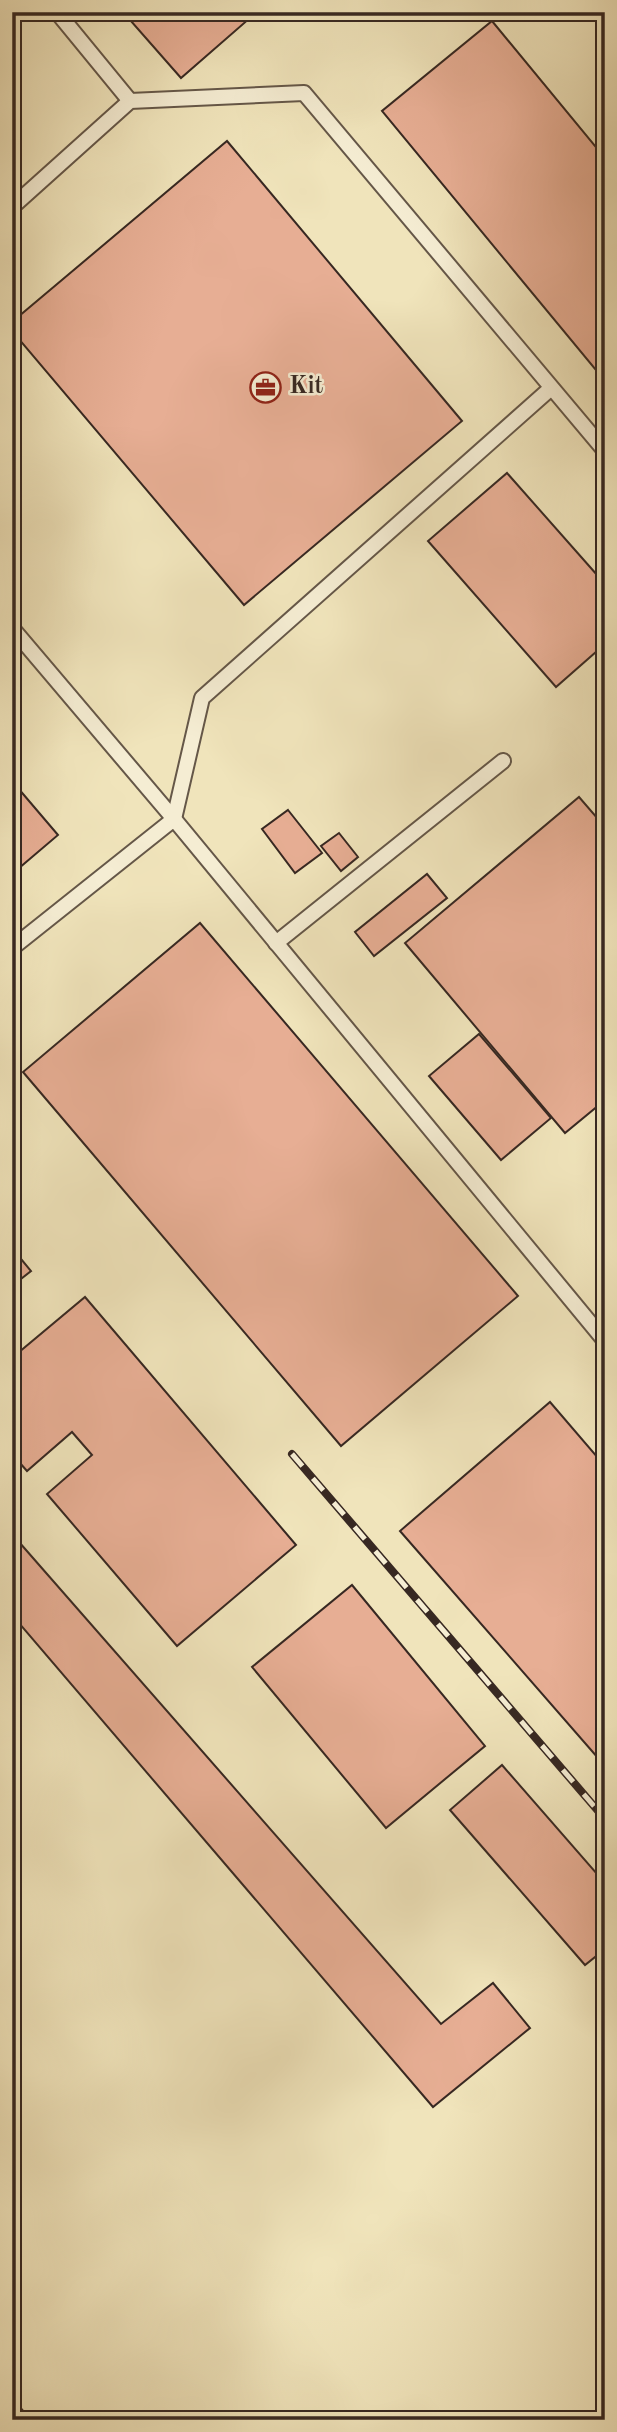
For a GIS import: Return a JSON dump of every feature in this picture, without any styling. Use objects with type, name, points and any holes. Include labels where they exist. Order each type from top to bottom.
[{"type":"lane","points":[[57,12],[130,101]]},
{"type":"lane","points":[[12,207],[130,101],[304,93],[550,389],[605,451]]},
{"type":"lane","points":[[12,948],[174,819],[202,698],[550,389]]},
{"type":"lane","points":[[12,628],[174,819],[605,1341]]},
{"type":"lane","points":[[276,943],[503,761]]},
{"type":"building","points":[[123,12],[245,12],[250,18],[181,78]]},
{"type":"building","points":[[492,21],[605,158],[605,381],[382,111]]},
{"type":"building","points":[[227,141],[462,421],[244,605],[12,331],[12,322]]},
{"type":"building","points":[[507,473],[605,584],[605,644],[556,687],[428,541]]},
{"type":"building","points":[[12,781],[58,835],[12,874]]},
{"type":"building","points":[[579,797],[605,827],[605,1100],[565,1133],[405,943]]},
{"type":"building","points":[[288,810],[322,853],[295,873],[262,829]]},
{"type":"building","points":[[339,833],[358,857],[341,871],[321,846]]},
{"type":"building","points":[[427,874],[447,898],[374,956],[355,932]]},
{"type":"building","points":[[200,923],[518,1296],[341,1446],[23,1072]]},
{"type":"building","points":[[479,1034],[551,1118],[501,1160],[429,1076]]},
{"type":"building","points":[[12,1248],[31,1271],[12,1286]]},
{"type":"building","points":[[85,1297],[296,1545],[177,1646],[47,1494],[92,1455],[72,1432],[27,1471],[12,1454],[12,1358]]},
{"type":"building","points":[[550,1402],[605,1466],[605,1766],[400,1531]]},
{"type":"building","points":[[12,1534],[441,2024],[493,1983],[530,2028],[433,2107],[12,1615]]},
{"type":"building","points":[[352,1585],[485,1746],[386,1828],[252,1667]]},
{"type":"building","points":[[502,1765],[605,1883],[605,1949],[585,1965],[450,1810]]},
{"type":"building","points":[[12,2398],[31,2420],[12,2420]]},
{"type":"railway","points":[[292,1454],[605,1819]]},
{"type":"place","name":"Kit","points":[[266,387]]}]
